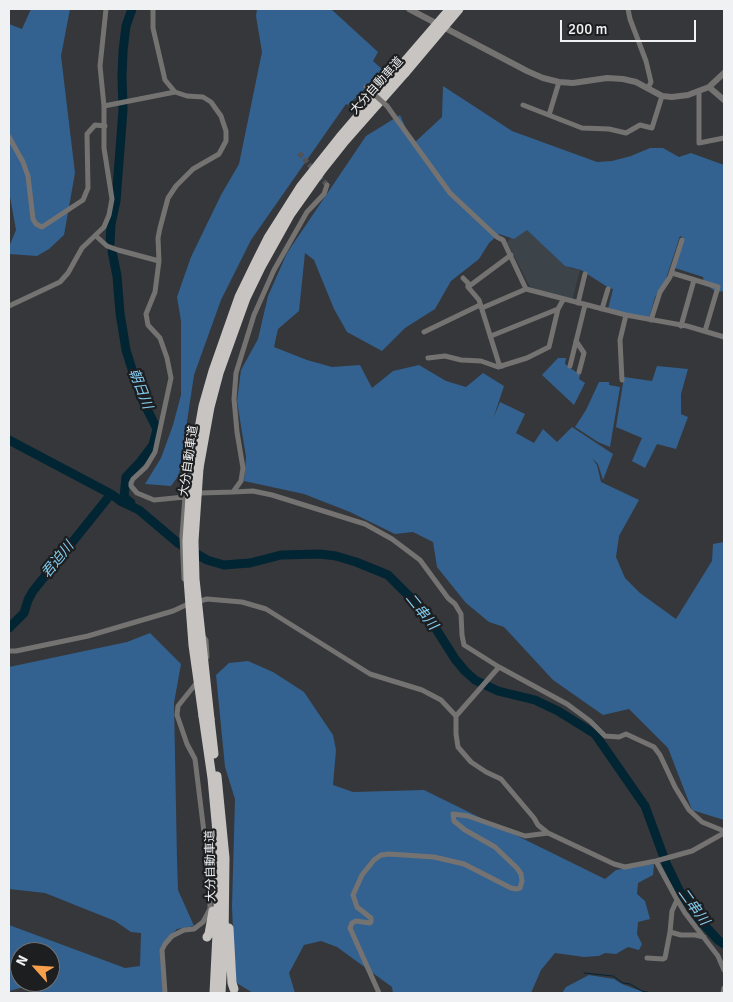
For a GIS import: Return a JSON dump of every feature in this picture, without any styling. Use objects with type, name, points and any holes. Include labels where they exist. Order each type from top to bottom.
[{"type":"highway","name":"大分自動車道","points":[[403,70],[450,9]]},
{"type":"highway","name":"大分自動車道","points":[[220,993],[225,873],[222,810],[193,645],[188,579],[187,541],[203,406],[239,296],[284,212],[301,186],[340,137],[459,9]]},
{"type":"highway","name":"大分自動車道","points":[[206,718],[218,843],[218,914],[214,993]]},
{"type":"highway","points":[[207,938],[213,913],[218,843]]},
{"type":"highway","points":[[225,873],[232,983],[234,989]]},
{"type":"street","points":[[9,306],[60,282],[68,273],[82,248],[104,227],[112,205],[104,148],[105,126],[100,66],[106,9]]},
{"type":"street","points":[[153,9],[153,28],[165,80],[175,92]]},
{"type":"street","points":[[409,9],[527,71],[559,82],[573,83],[608,78],[623,79],[636,82],[662,96],[672,97],[688,95],[709,87],[724,73]]},
{"type":"street","points":[[628,9],[646,61],[651,82],[648,88]]},
{"type":"street","points":[[549,115],[559,82]]},
{"type":"street","points":[[364,85],[387,106],[450,193],[497,237],[504,240],[526,289]]},
{"type":"street","points":[[709,87],[724,100]]},
{"type":"street","points":[[699,91],[699,143],[724,138]]},
{"type":"street","points":[[104,106],[175,92],[187,96],[203,97],[211,102],[226,131],[226,141],[219,154],[182,179],[168,198],[158,238],[160,261],[155,292],[146,314],[148,324],[160,338],[171,378],[156,452],[146,467],[133,478],[131,486],[133,490],[142,496],[154,500],[199,495],[200,493],[253,491],[272,495],[365,524],[392,539],[420,560],[448,598],[455,604],[461,614],[464,645],[498,667],[567,704],[590,721],[605,736],[619,737],[626,734],[654,747],[688,810],[702,822],[724,832]]},
{"type":"street","points":[[523,106],[582,128],[609,129],[626,133],[640,125],[652,128],[662,96]]},
{"type":"street","points":[[9,137],[23,162],[28,176],[33,219],[36,224],[42,227],[83,200],[88,188],[87,134],[95,125],[105,126]]},
{"type":"street","points":[[233,492],[241,481],[243,468],[234,399],[236,373],[254,315],[274,270],[307,212],[324,194],[327,185]]},
{"type":"street","points":[[96,236],[107,246],[160,261]]},
{"type":"street","points":[[651,320],[660,292],[672,274],[682,240]]},
{"type":"street","points":[[468,287],[511,254]]},
{"type":"street","points":[[578,303],[585,274]]},
{"type":"street","points":[[672,274],[718,287],[705,331]]},
{"type":"street","points":[[462,278],[468,283],[468,287],[481,306],[499,364],[502,366]]},
{"type":"street","points":[[681,326],[694,280]]},
{"type":"street","points":[[424,332],[481,306],[526,289],[626,315],[724,336]]},
{"type":"street","points":[[602,309],[608,289]]},
{"type":"street","points":[[428,358],[445,356],[498,367],[527,358],[549,348],[558,308],[563,300]]},
{"type":"street","points":[[570,366],[585,305]]},
{"type":"street","points":[[490,336],[558,308]]},
{"type":"street","points":[[622,380],[620,340],[626,315]]},
{"type":"street","points":[[576,341],[584,353],[579,372]]},
{"type":"street","points":[[165,993],[162,950],[165,944],[172,936],[184,930],[194,929],[203,922],[210,909],[210,881],[195,758],[187,744],[177,715],[178,706],[198,680],[201,668],[207,657],[204,636],[188,625],[182,556],[185,497]]},
{"type":"street","points":[[9,651],[88,636],[207,599],[242,602],[266,609],[370,674],[422,690],[441,700],[456,716]]},
{"type":"street","points":[[498,667],[456,716],[458,747],[470,762],[501,779],[538,825],[548,833],[614,864],[625,867],[692,851],[724,832]]},
{"type":"street","points":[[380,993],[350,928],[352,923],[356,921],[371,922],[371,918],[357,908],[353,895],[362,875],[374,860],[381,855],[389,854],[434,857],[464,864],[511,888],[517,889],[520,888],[522,881],[521,874],[517,868],[495,847],[465,830],[454,821],[454,814],[468,816],[526,836],[548,833]]},
{"type":"street","points":[[656,861],[677,900],[718,956],[724,970]]},
{"type":"street","points":[[647,958],[665,958],[672,911],[677,900]]},
{"type":"street","points":[[670,932],[681,936],[695,935],[704,937]]},
{"type":"street","points":[[723,993],[724,988]]},
{"type":"shaded area","points":[[31,9],[70,9],[61,56],[75,173],[64,235],[49,249],[37,256],[9,254],[9,247],[16,230],[9,191],[9,24],[22,29]]},
{"type":"shaded area","points":[[257,9],[331,9],[378,52],[373,61],[384,71],[348,105],[346,104],[251,240],[221,300],[194,375],[179,475],[171,486],[145,484],[161,458],[181,395],[181,321],[177,297],[191,257],[221,195],[239,164],[262,52],[256,16]]},
{"type":"shaded area","points":[[443,86],[512,131],[597,162],[612,161],[631,156],[650,148],[663,148],[679,157],[691,153],[724,165],[724,291],[716,292],[704,283],[703,277],[675,268],[684,238],[680,236],[666,279],[655,297],[649,318],[608,309],[613,289],[581,270],[565,266],[527,230],[514,239],[499,234],[489,243],[479,259],[451,281],[435,309],[405,328],[382,351],[347,332],[334,309],[314,260],[305,253],[299,311],[278,329],[274,347],[307,360],[332,367],[360,365],[372,388],[393,371],[419,365],[446,381],[466,387],[483,373],[504,386],[493,419],[500,402],[525,414],[516,433],[534,443],[543,429],[557,442],[572,427],[613,454],[603,480],[598,464],[592,458],[597,465],[601,482],[639,500],[619,536],[616,557],[625,578],[640,593],[676,619],[712,561],[713,544],[724,542],[724,820],[692,810],[668,748],[629,709],[603,715],[553,680],[504,627],[489,622],[466,603],[437,567],[433,542],[413,532],[395,534],[350,512],[304,494],[244,481],[246,457],[237,401],[241,370],[258,339],[268,296],[287,253],[366,136],[400,115],[413,144],[442,117]]},
{"type":"shaded area","points":[[532,215],[588,234],[569,268],[580,270],[572,301],[530,287],[507,242]]},
{"type":"shaded area","points":[[558,358],[566,358],[565,364],[580,375],[579,379],[585,383],[574,405],[542,375]]},
{"type":"shaded area","points":[[657,366],[688,369],[681,394],[681,414],[688,417],[676,449],[657,444],[645,468],[632,461],[642,438],[616,427],[624,377],[652,381]]},
{"type":"shaded area","points":[[599,382],[609,382],[609,385],[620,387],[610,447],[598,442],[575,427],[586,410]]},
{"type":"shaded area","points":[[150,633],[181,664],[174,703],[178,890],[194,926],[177,929],[161,946],[163,993],[33,992],[60,992],[60,944],[125,968],[140,966],[141,933],[131,932],[115,921],[45,893],[9,889],[9,667],[127,642]]},
{"type":"shaded area","points":[[248,661],[273,672],[304,692],[333,735],[336,750],[333,785],[353,792],[424,790],[605,879],[616,870],[654,864],[653,875],[638,883],[637,894],[645,901],[650,919],[638,922],[637,934],[642,944],[639,950],[628,947],[616,954],[605,953],[599,956],[584,957],[555,953],[541,970],[531,993],[393,993],[392,987],[337,947],[321,941],[304,945],[289,973],[295,993],[253,993],[235,982],[232,906],[235,799],[225,767],[216,675],[229,663]]},
{"type":"shaded area","points":[[9,925],[55,942],[10,942],[9,991]]},
{"type":"shaded area","points":[[589,975],[614,979],[646,993],[562,993],[566,987]]},
{"type":"waterway","name":"朝日川","points":[[110,244],[111,224],[116,201],[123,110],[123,51],[126,26],[132,9]]},
{"type":"waterway","name":"朝日川","points":[[112,251],[126,350],[140,395],[157,429],[153,445],[126,477],[124,497],[131,503]]},
{"type":"waterway","name":"二串川","points":[[9,440],[139,510],[178,543],[207,560],[224,565],[250,563],[281,555],[320,554],[336,556],[356,562],[388,575],[426,613],[455,659],[475,680],[498,691],[535,700],[558,711],[595,734],[645,806],[666,863],[679,890],[698,918],[724,944]]},
{"type":"waterway","name":"君迫川","points":[[9,628],[24,613],[33,591],[111,494]]},
{"type":"waterway","points":[[584,973],[613,976],[623,983],[652,993]]},
{"type":"tunnel","points":[[299,153],[327,185]]}]
